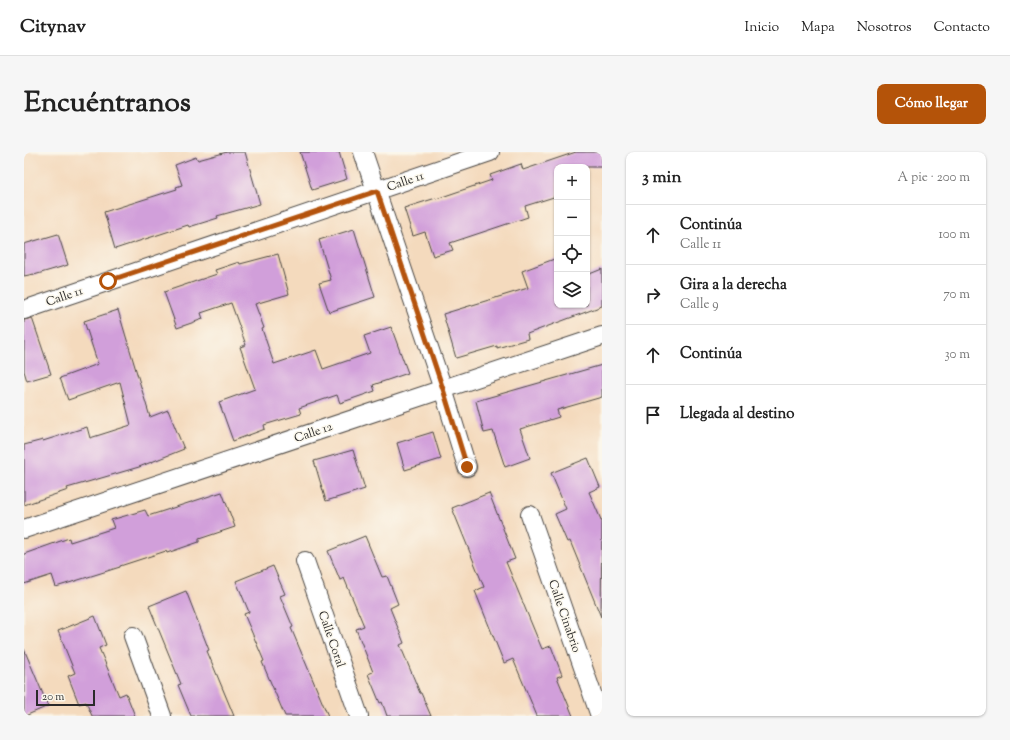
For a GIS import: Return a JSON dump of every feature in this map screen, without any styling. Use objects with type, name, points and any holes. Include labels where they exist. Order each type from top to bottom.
[{"type":"street","points":[[363,152],[443,389],[467,467]]},
{"type":"street","name":"Calle 11","points":[[24,310],[490,152]]},
{"type":"street","name":"Calle 12","points":[[24,529],[602,336]]},
{"type":"street","name":"Calle Cinabrio","points":[[530,515],[600,716]]},
{"type":"street","name":"Calle Coral","points":[[305,561],[359,716]]},
{"type":"street","points":[[133,636],[162,716]]},
{"type":"building","points":[[227,152],[245,152],[260,204],[217,216],[218,218],[189,227],[188,225],[115,249],[104,212],[177,189],[176,187],[182,185],[175,165],[196,157],[198,160]]},
{"type":"building","points":[[300,152],[339,152],[347,179],[312,190]]},
{"type":"building","points":[[576,152],[602,152],[602,167],[590,167],[590,164],[554,164],[554,197],[525,206],[528,217],[450,243],[453,250],[433,256],[425,232],[413,236],[404,208],[492,180],[490,175],[521,164],[523,170]]},
{"type":"building","points":[[354,229],[375,297],[329,312],[319,283],[331,280],[319,240]]},
{"type":"building","points":[[58,234],[68,265],[34,275],[24,276],[24,244]]},
{"type":"building","points":[[278,254],[289,294],[255,304],[264,328],[262,329],[274,364],[316,350],[323,369],[370,353],[364,336],[391,327],[408,373],[373,385],[375,391],[340,403],[337,395],[299,408],[301,414],[264,425],[265,429],[233,441],[219,402],[255,389],[240,347],[246,345],[231,303],[201,313],[203,319],[177,328],[164,292],[217,274],[215,270],[239,262],[240,264]]},
{"type":"building","points":[[554,259],[554,308],[590,308],[590,274],[602,269],[602,306],[527,334],[528,339],[456,358],[443,314],[528,288],[522,271]]},
{"type":"building","points":[[118,310],[150,417],[168,410],[184,449],[139,467],[67,488],[68,490],[24,505],[24,445],[43,441],[87,427],[90,438],[131,425],[120,382],[68,400],[60,378],[98,364],[84,321]]},
{"type":"building","points":[[32,318],[51,374],[27,381],[24,371],[24,320]]},
{"type":"building","points":[[602,365],[602,397],[557,410],[559,417],[520,429],[530,458],[505,467],[493,431],[484,433],[476,401]]},
{"type":"building","points":[[433,432],[441,459],[405,470],[397,443]]},
{"type":"building","points":[[353,450],[365,489],[326,501],[314,461]]},
{"type":"building","points":[[588,458],[600,487],[589,492],[602,522],[601,617],[570,541],[567,542],[555,514],[566,509],[551,473]]},
{"type":"building","points":[[222,492],[235,527],[199,539],[199,542],[167,553],[166,551],[56,587],[52,575],[24,584],[24,554],[69,538],[70,542],[114,528],[111,520],[145,510],[148,516]]},
{"type":"building","points":[[489,493],[515,559],[506,562],[542,649],[551,646],[562,675],[557,677],[573,716],[537,716],[513,659],[504,663],[475,591],[484,587],[452,508]]},
{"type":"building","points":[[365,536],[382,577],[387,576],[398,604],[390,608],[404,643],[400,645],[431,716],[387,716],[382,702],[380,703],[368,674],[373,672],[356,629],[364,626],[344,578],[340,580],[328,551]]},
{"type":"building","points":[[273,566],[285,594],[280,596],[293,627],[291,628],[328,716],[285,716],[262,662],[264,661],[244,614],[249,612],[236,581]]},
{"type":"building","points":[[186,591],[209,650],[207,651],[234,716],[191,716],[178,685],[181,684],[149,606]]},
{"type":"building","points":[[95,616],[106,645],[99,648],[119,696],[126,693],[135,716],[92,716],[86,702],[79,704],[68,676],[75,673],[58,631]]},
{"type":"building","points":[[24,649],[48,706],[25,716],[24,716]]},
{"type":"route","points":[[108,281],[377,191],[443,389],[467,467]]}]
